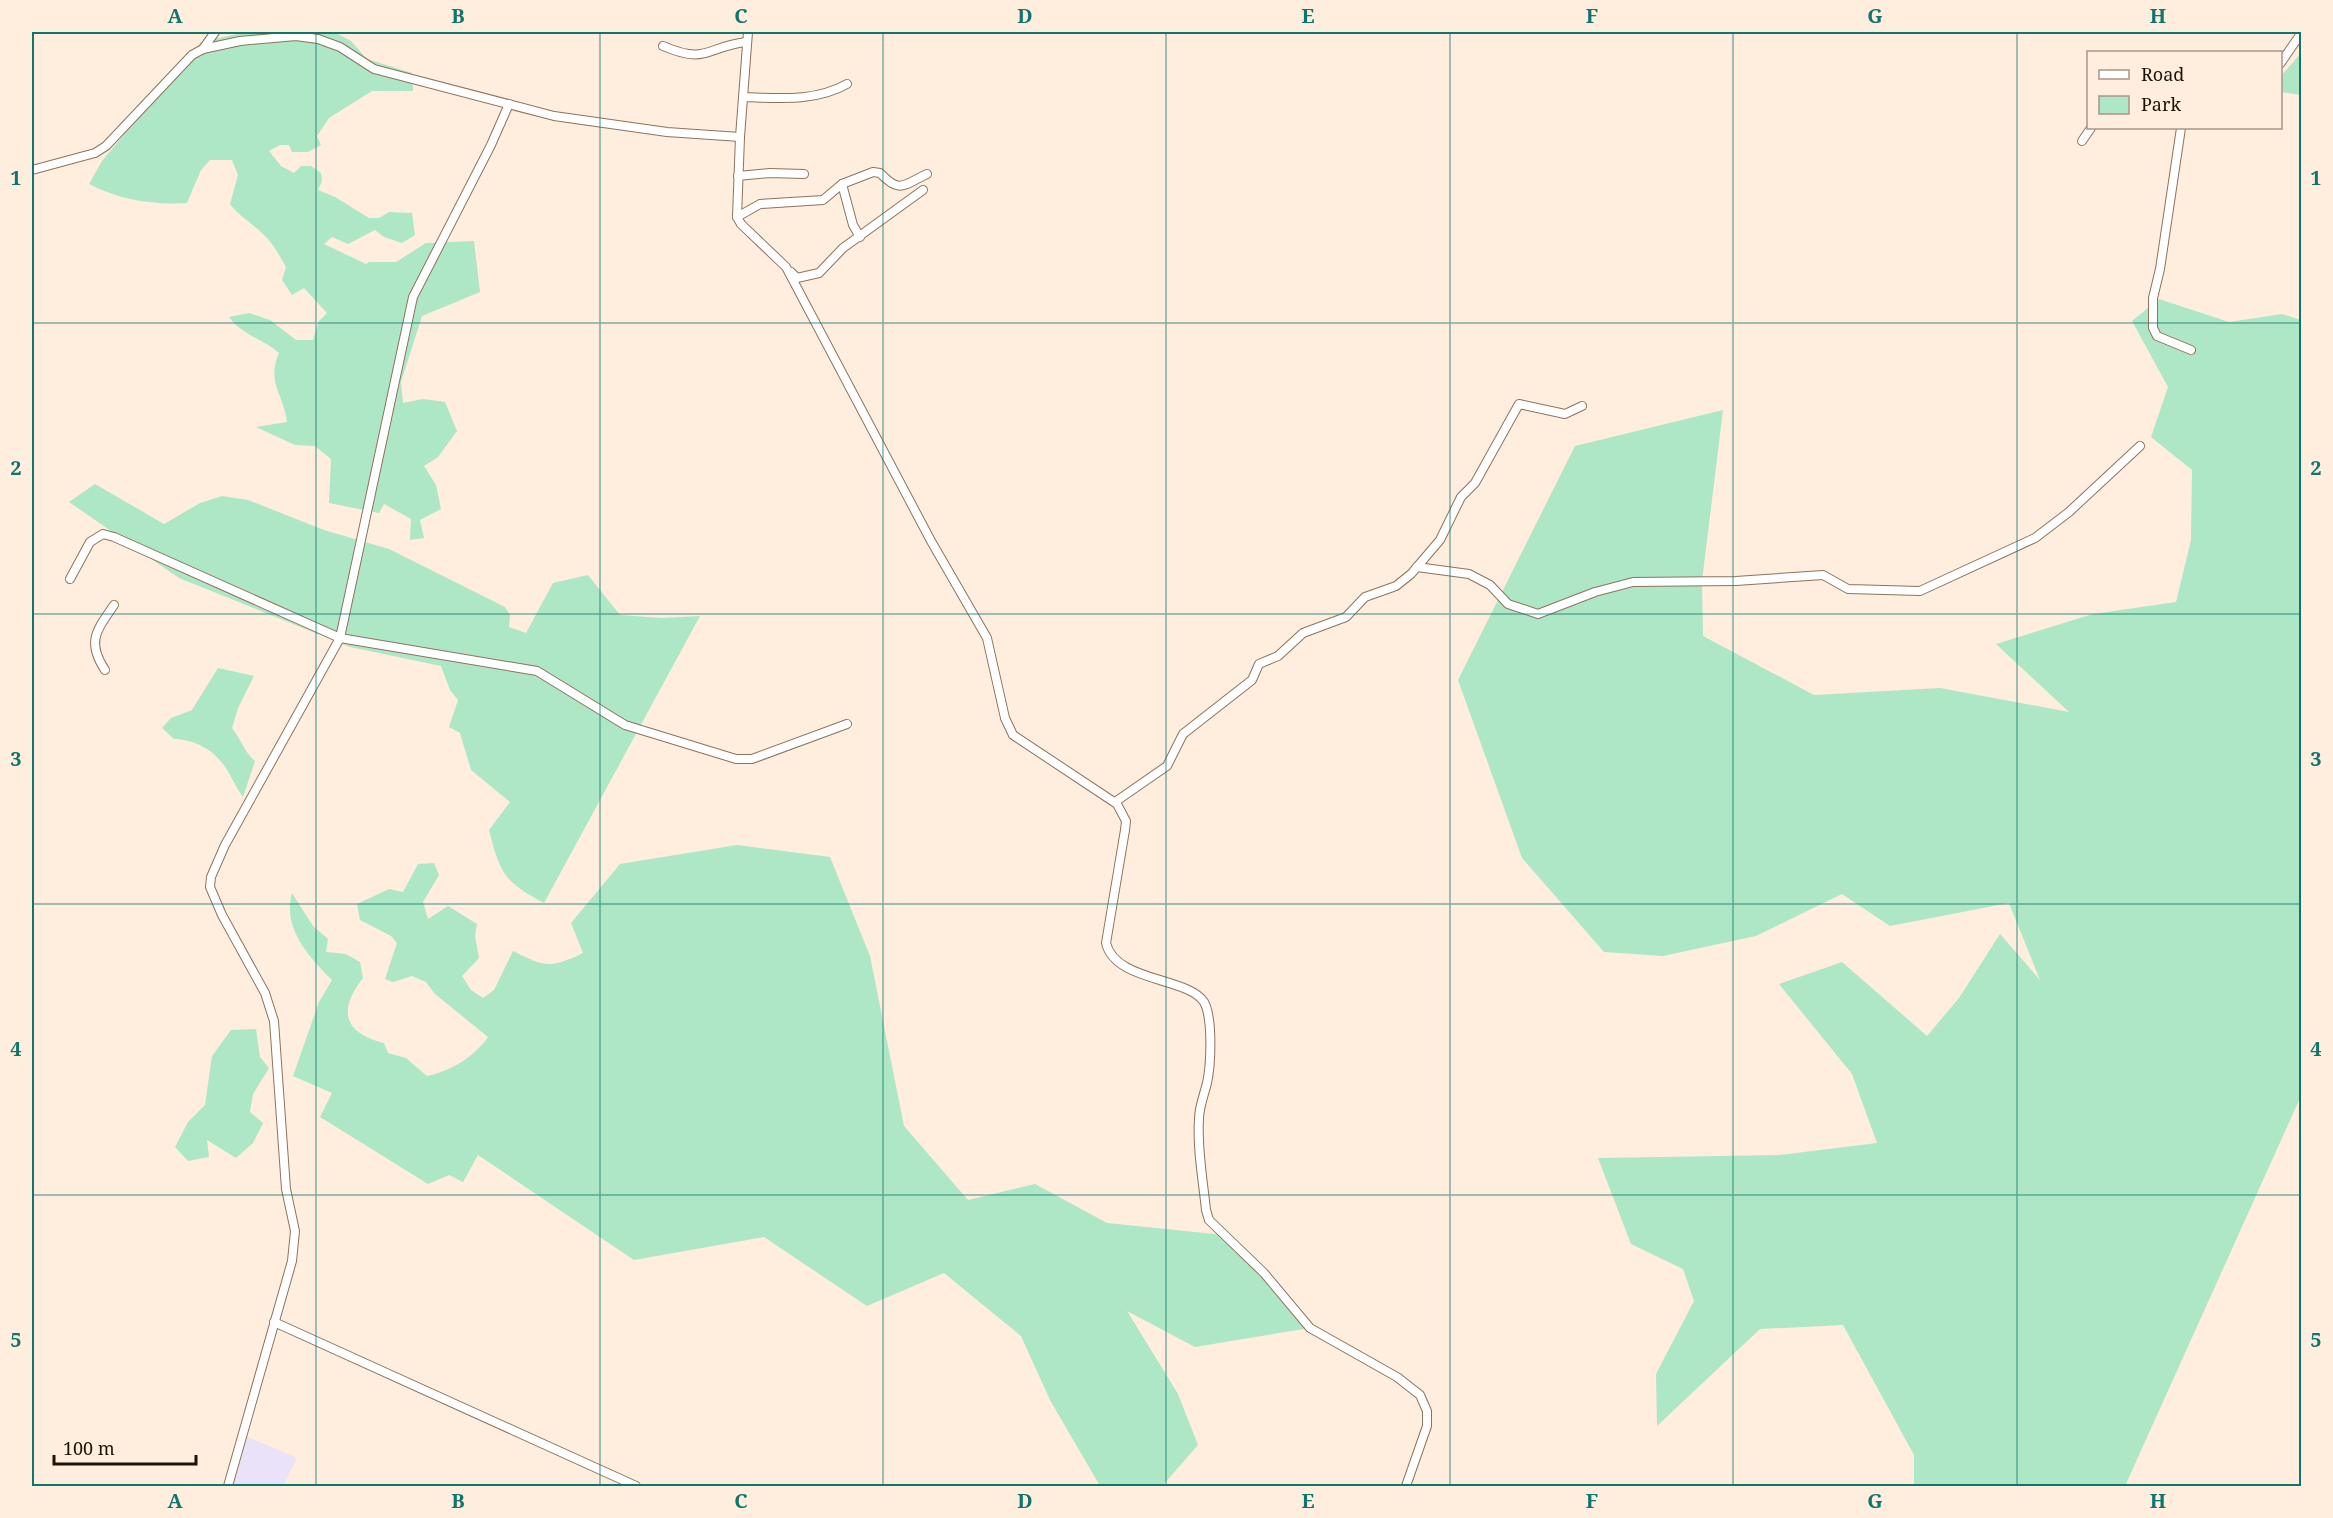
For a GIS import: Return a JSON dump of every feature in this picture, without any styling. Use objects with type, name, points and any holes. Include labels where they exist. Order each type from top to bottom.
[{"type":"street","points":[[203,49],[215,32]]},
{"type":"street","points":[[748,32],[737,217],[741,224],[777,255],[797,278],[819,273],[843,248],[923,190]]},
{"type":"street","points":[[2282,61],[2301,32]]},
{"type":"street","points":[[32,170],[95,153],[106,147],[192,55],[203,49],[240,41],[296,36],[318,39],[340,46],[374,69],[565,117],[667,132],[740,137]]},
{"type":"street","points":[[663,46],[693,56],[704,56],[721,46],[746,42]]},
{"type":"street","points":[[744,97],[811,97],[834,92],[848,84]]},
{"type":"street","points":[[228,1486],[295,1244],[286,1189],[274,1021],[265,993],[212,896],[211,877],[225,845],[340,638],[413,297],[509,104]]},
{"type":"street","points":[[2082,141],[2090,129]]},
{"type":"street","points":[[2181,129],[2160,269],[2154,291],[2152,317],[2157,336],[2191,351]]},
{"type":"street","points":[[738,176],[770,172],[804,174]]},
{"type":"street","points":[[737,217],[760,204],[823,200],[842,184],[873,172],[880,173],[888,184],[895,186],[927,174]]},
{"type":"street","points":[[842,184],[853,225],[860,237]]},
{"type":"street","points":[[786,267],[931,541],[987,638],[1005,718],[1013,735],[1115,802],[1124,816],[1125,830],[1106,935],[1107,950],[1142,976],[1198,996],[1209,1014],[1208,1075],[1198,1129],[1209,1220],[1264,1273],[1310,1328],[1397,1377],[1420,1395],[1427,1411],[1427,1426],[1406,1486]]},
{"type":"street","points":[[1115,802],[1167,766],[1183,734],[1252,680],[1263,661],[1278,656],[1303,633],[1346,617],[1365,597],[1396,586],[1417,567],[1440,540],[1461,497],[1475,483],[1519,404],[1565,414],[1582,406]]},
{"type":"street","points":[[1417,567],[1469,574],[1490,585],[1508,604],[1538,614],[1594,592],[1633,582],[1736,581],[1823,575],[1848,589],[1920,591],[2035,538],[2070,512],[2140,446]]},
{"type":"street","points":[[70,579],[90,542],[103,534],[340,638],[537,671],[625,725],[736,759],[752,759],[847,724]]},
{"type":"street","points":[[105,670],[95,647],[95,632],[114,605]]},
{"type":"street","points":[[274,1322],[636,1486]]},
{"type":"shaded area","points":[[245,1436],[297,1458],[283,1486],[231,1486]]},
{"type":"green space","points":[[246,32],[336,33],[351,41],[367,59],[412,73],[413,91],[372,91],[329,118],[317,136],[321,145],[308,152],[292,152],[289,145],[280,145],[269,151],[281,166],[294,173],[301,166],[311,166],[321,173],[322,181],[318,190],[335,197],[369,218],[379,218],[389,212],[412,213],[415,235],[402,243],[384,237],[375,230],[348,244],[332,237],[324,244],[366,264],[396,262],[426,243],[474,241],[480,292],[422,316],[401,382],[403,403],[423,399],[445,402],[457,431],[438,457],[424,466],[436,485],[441,509],[420,520],[424,538],[410,540],[411,519],[384,504],[379,513],[329,503],[331,459],[315,446],[295,445],[256,427],[287,422],[275,381],[275,363],[279,353],[240,329],[229,317],[249,313],[270,320],[296,340],[313,340],[319,321],[327,313],[304,288],[292,295],[282,280],[286,267],[273,245],[230,204],[238,175],[232,160],[210,160],[201,170],[187,203],[162,203],[124,198],[89,184],[102,161],[201,42]]},
{"type":"green space","points":[[2301,53],[2301,95],[2282,92],[2282,75]]},
{"type":"green space","points":[[2159,299],[2229,322],[2282,314],[2301,320],[2301,1096],[2125,1486],[1914,1486],[1914,1455],[1843,1325],[1760,1329],[1657,1426],[1656,1374],[1694,1301],[1683,1269],[1631,1244],[1598,1158],[1780,1155],[1877,1143],[1852,1074],[1779,984],[1842,962],[1927,1036],[1959,998],[2000,934],[2040,980],[2009,903],[1890,926],[1842,894],[1756,936],[1663,956],[1604,952],[1522,858],[1458,680],[1575,446],[1723,410],[1702,581],[1703,636],[1814,695],[1940,688],[2069,712],[1996,644],[2093,614],[2176,602],[2191,540],[2192,470],[2151,437],[2168,387],[2132,321]]},
{"type":"green space","points":[[95,484],[164,524],[200,503],[222,496],[248,500],[324,530],[389,549],[505,607],[510,615],[509,627],[526,633],[553,583],[588,575],[620,615],[661,618],[700,616],[544,903],[512,882],[497,857],[489,830],[510,802],[471,770],[460,733],[449,727],[458,700],[450,690],[441,666],[350,647],[179,578],[69,502]]},
{"type":"green space","points":[[218,668],[254,676],[238,708],[232,728],[255,761],[243,797],[226,768],[213,753],[194,743],[174,739],[162,728],[171,718],[192,710]]},
{"type":"green space","points":[[737,845],[830,857],[870,956],[904,1126],[968,1200],[1035,1184],[1107,1223],[1224,1235],[1310,1328],[1195,1347],[1127,1311],[1178,1394],[1198,1445],[1162,1486],[1100,1486],[1050,1400],[1021,1336],[944,1273],[867,1306],[764,1237],[634,1260],[478,1155],[463,1182],[449,1175],[428,1184],[320,1117],[332,1093],[293,1076],[319,1002],[332,980],[307,952],[294,930],[290,906],[292,893],[313,926],[328,939],[326,952],[346,954],[360,962],[363,978],[350,1000],[348,1010],[353,1026],[370,1039],[384,1043],[388,1053],[406,1058],[427,1076],[445,1071],[461,1062],[476,1051],[488,1037],[435,994],[426,982],[412,976],[393,982],[385,979],[397,943],[391,936],[360,920],[357,904],[389,889],[403,892],[418,864],[434,863],[439,875],[423,902],[428,919],[448,906],[477,924],[475,936],[479,958],[462,976],[471,990],[483,998],[494,990],[513,951],[548,964],[563,962],[583,953],[571,923],[620,864]]},
{"type":"green space","points":[[256,1029],[260,1057],[269,1068],[253,1094],[250,1112],[263,1123],[253,1143],[236,1158],[207,1140],[209,1157],[188,1161],[175,1147],[188,1122],[205,1105],[212,1056],[231,1030]]}]
